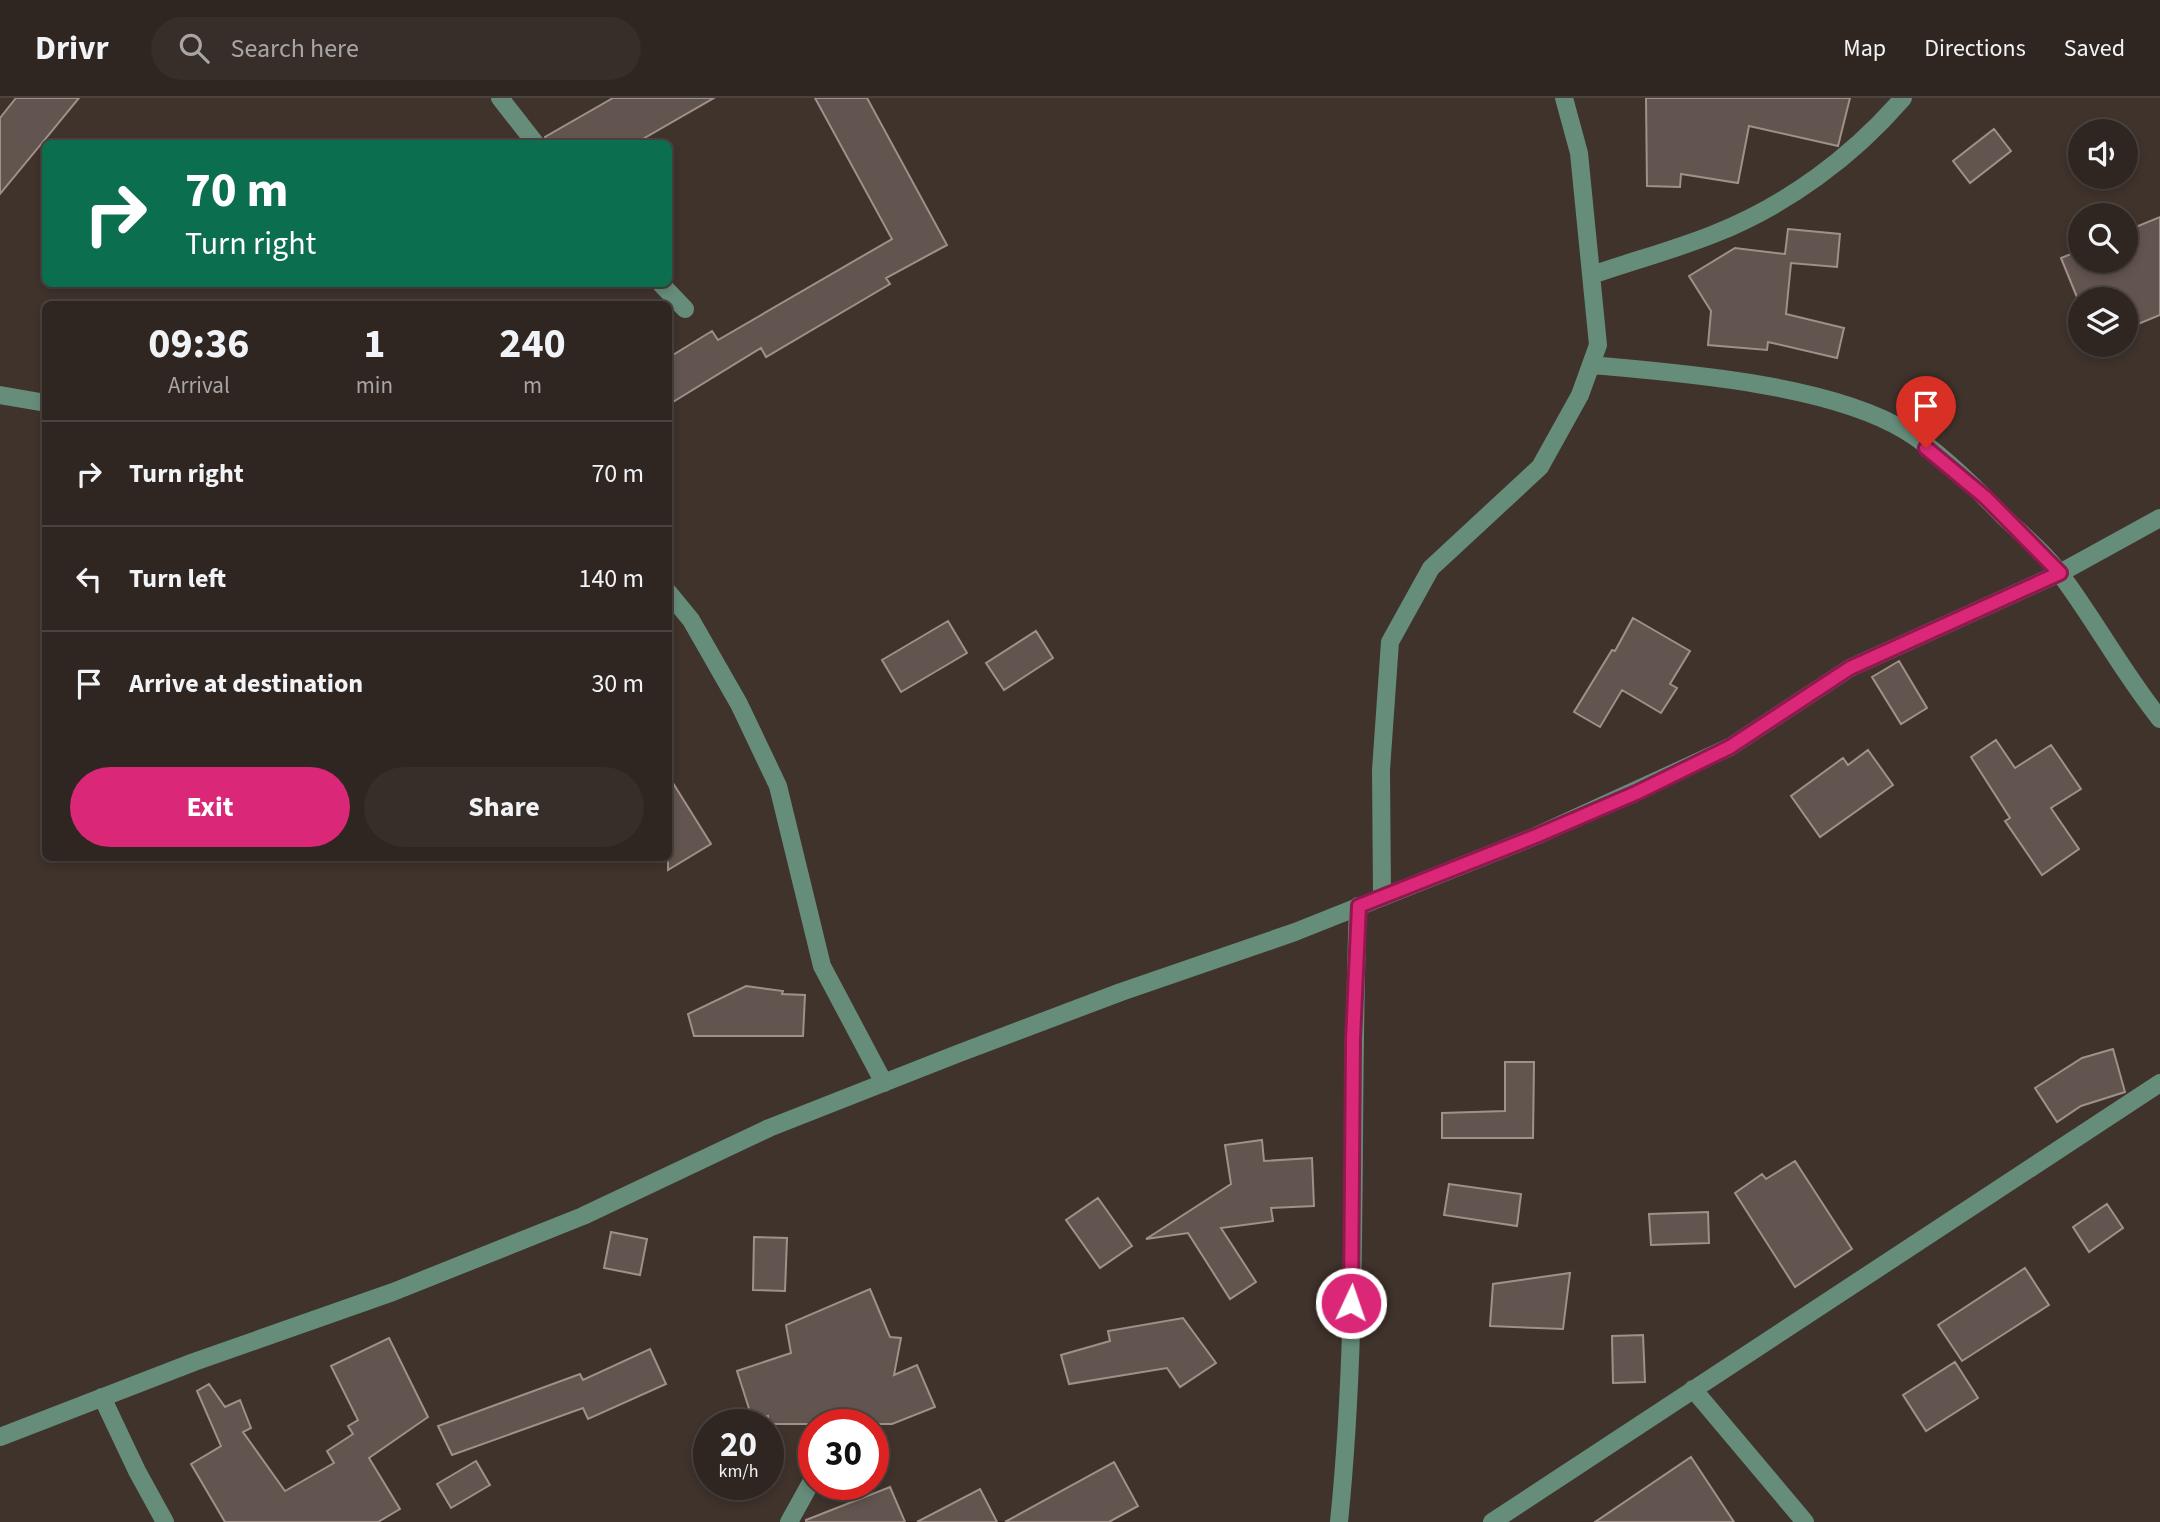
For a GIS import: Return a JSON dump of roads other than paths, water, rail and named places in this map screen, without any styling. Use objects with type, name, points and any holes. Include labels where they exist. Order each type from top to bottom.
[{"type":"street","points":[[500,98],[533,140]]},
{"type":"street","points":[[1382,896],[1381,770],[1391,642],[1431,568],[1540,467],[1580,395],[1598,345],[1579,153],[1564,98]]},
{"type":"street","points":[[1592,275],[1716,233],[1810,185],[1872,135],[1903,98]]},
{"type":"street","points":[[664,287],[685,309]]},
{"type":"street","points":[[1591,365],[1690,374],[1770,387],[1852,407],[1906,431],[1986,498],[2060,573],[2130,682],[2160,719]]},
{"type":"street","points":[[0,395],[42,402]]},
{"type":"street","points":[[0,1437],[102,1397],[393,1292],[583,1216],[769,1128],[1121,992],[1295,932],[1536,836],[1636,793],[1730,747],[1850,668],[2060,573],[2160,518]]},
{"type":"street","points":[[672,597],[691,620],[739,704],[778,786],[822,966],[884,1083]]},
{"type":"street","points":[[1339,1522],[1354,1253],[1353,1039],[1359,906]]},
{"type":"street","points":[[1492,1522],[2160,1083]]},
{"type":"street","points":[[1692,1389],[1805,1522]]},
{"type":"street","points":[[102,1397],[137,1471],[166,1522]]},
{"type":"street","points":[[789,1522],[802,1500]]}]
